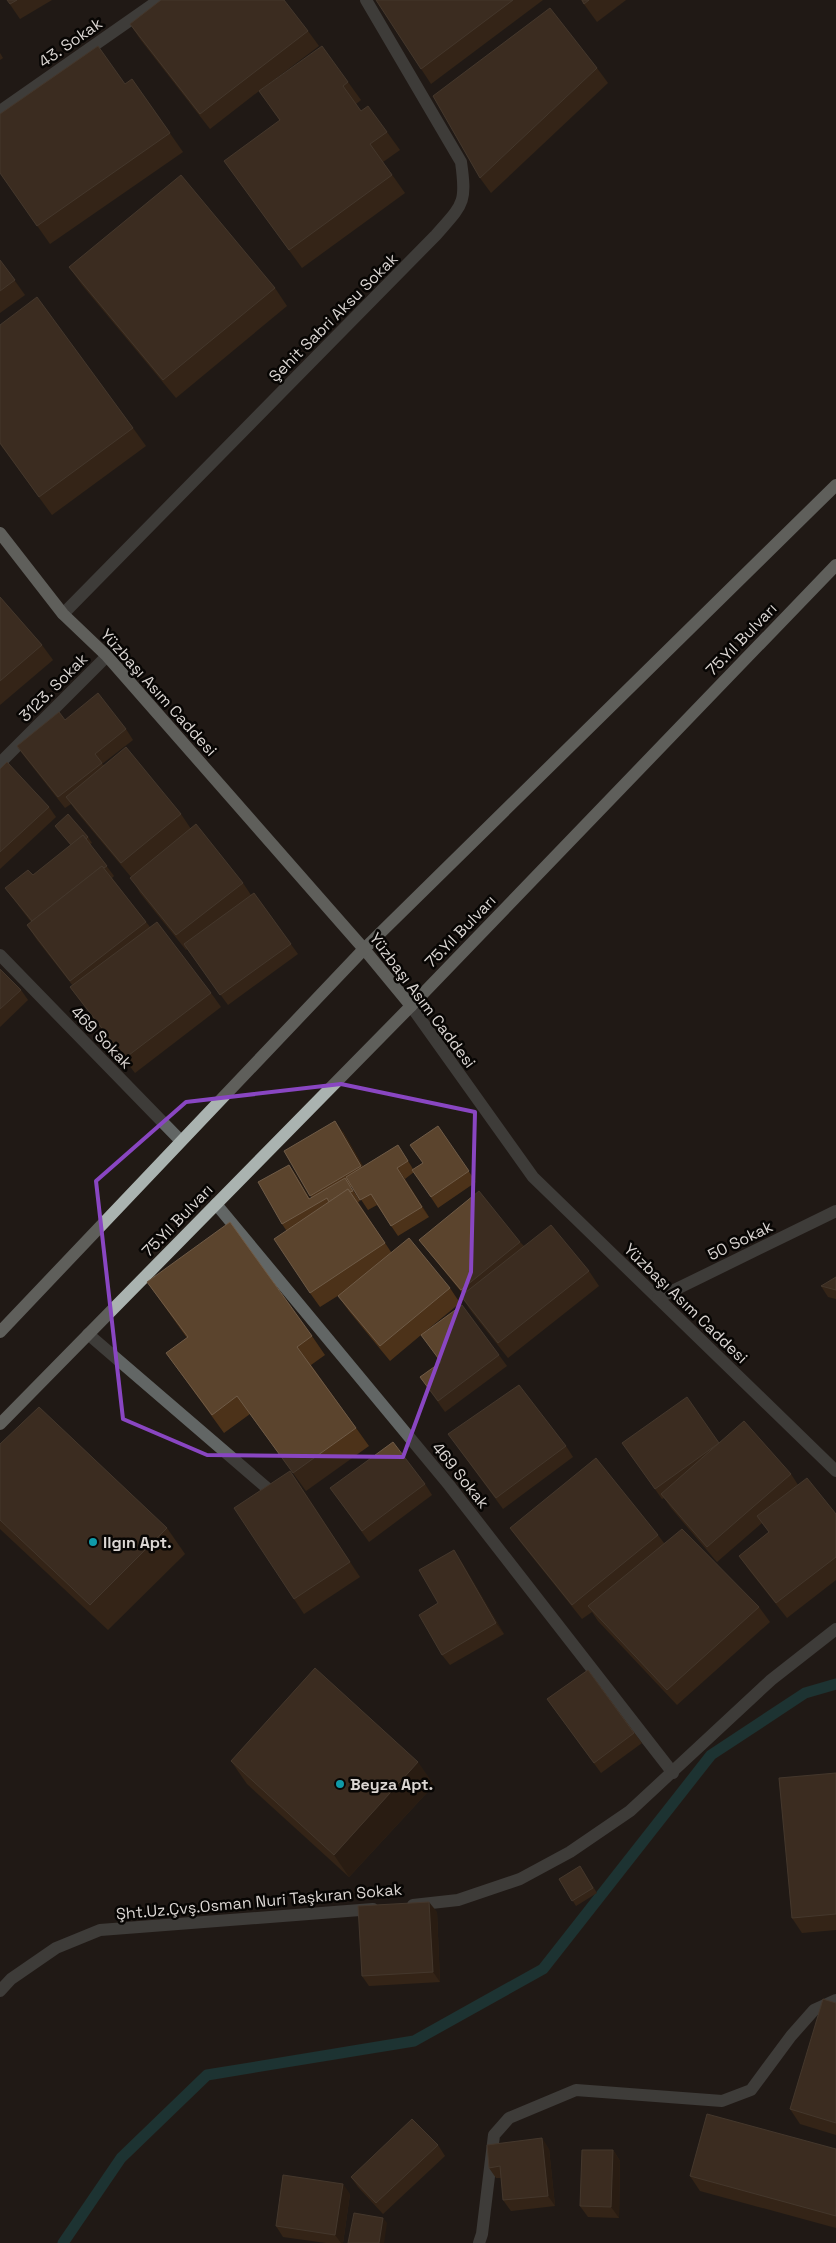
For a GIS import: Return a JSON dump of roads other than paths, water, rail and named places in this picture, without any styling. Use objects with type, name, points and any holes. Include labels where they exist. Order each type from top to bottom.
[{"type":"main road","points":[[0,1332],[364,949],[836,485]]},
{"type":"main road","name":"Yüzbaşı Asım Caddesi","points":[[0,533],[63,614],[107,656],[364,949],[410,1006]]},
{"type":"main road","name":"75.Yıl Bulvarı","points":[[0,1424],[410,1006],[836,565]]},
{"type":"street","name":"43. Sokak","points":[[0,111],[159,0]]},
{"type":"street","name":"Şehit Sabri Aksu Sokak","points":[[63,614],[436,235],[461,206],[464,187],[460,162],[366,0]]},
{"type":"street","name":"3123. Sokak","points":[[0,762],[107,656]]},
{"type":"street","name":"469 Sokak","points":[[0,955],[181,1141]]},
{"type":"street","name":"Yüzbaşı Asım Caddesi","points":[[410,1006],[533,1177],[836,1471]]},
{"type":"street","name":"469 Sokak","points":[[216,1204],[450,1485],[673,1773]]},
{"type":"street","name":"50 Sokak","points":[[658,1298],[836,1211]]},
{"type":"street","points":[[88,1334],[274,1494]]},
{"type":"street","name":"Şht.Uz.Çvş.Osman Nuri Taşkıran Sokak","points":[[0,1991],[12,1979],[56,1948],[100,1930],[322,1915],[458,1900],[520,1879],[570,1852],[630,1811],[771,1680],[836,1629]]},
{"type":"street","points":[[479,2243],[482,2234],[494,2135],[509,2118],[576,2090],[722,2101],[752,2090],[791,2036],[814,2010],[836,2000]]},
{"type":"waterway","points":[[63,2243],[121,2158],[207,2075],[414,2041],[543,1969],[711,1755],[805,1693],[836,1684]]},
{"type":"place","name":"Ilgın Apt.","points":[[93,1542]]},
{"type":"place","name":"Beyza Apt.","points":[[340,1784]]}]
